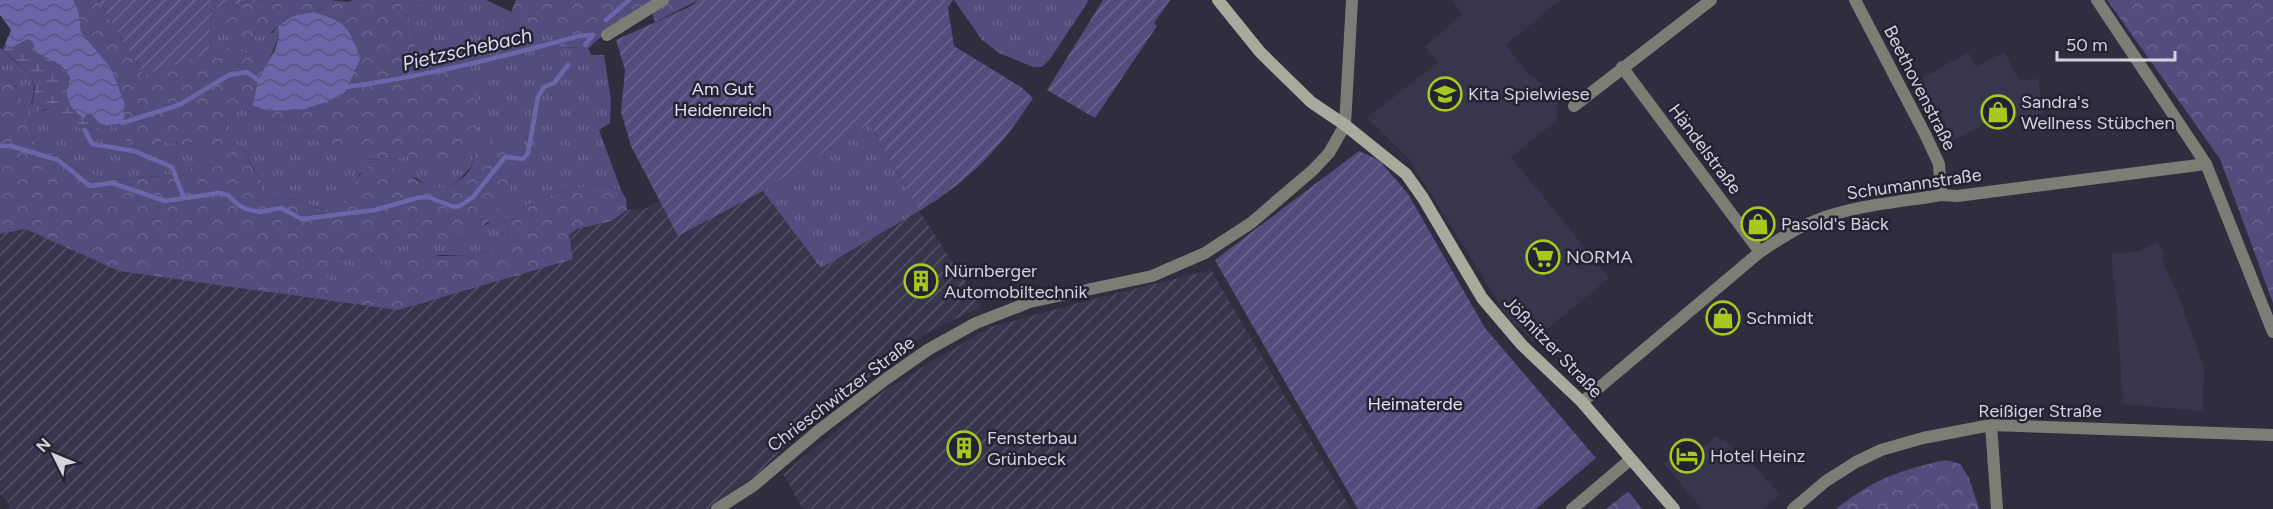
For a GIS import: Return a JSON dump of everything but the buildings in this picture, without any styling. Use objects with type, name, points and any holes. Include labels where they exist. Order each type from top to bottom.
[{"type":"street","points":[[607,35],[663,0]]},
{"type":"street","name":"Jößnitzer Straße","points":[[1218,0],[1260,52],[1311,102],[1345,125],[1406,174],[1423,198],[1482,298],[1522,345],[1582,402],[1674,509]]},
{"type":"street","name":"Chrieschwitzer Straße","points":[[717,509],[753,486],[818,431],[886,379],[929,349],[976,323],[1030,302],[1152,276],[1205,253],[1251,223],[1313,170],[1329,153],[1345,125],[1352,0]]},
{"type":"street","points":[[1574,106],[1711,0]]},
{"type":"street","name":"Beethovenstraße","points":[[1855,0],[1939,164],[1941,195]]},
{"type":"street","points":[[2097,0],[2206,164],[2255,282],[2273,332]]},
{"type":"street","name":"Händelstraße","points":[[1622,68],[1760,252]]},
{"type":"street","name":"Schumannstraße","points":[[1582,402],[1760,252],[1783,236],[1816,220],[1840,213],[1941,195],[1958,196],[2206,164]]},
{"type":"street","points":[[1991,425],[1997,509]]},
{"type":"street","name":"Reißiger Straße","points":[[1793,509],[1826,481],[1856,462],[1881,450],[1923,438],[1991,425],[2273,435]]},
{"type":"street","points":[[1572,509],[1631,459]]},
{"type":"shaded area","points":[[1451,0],[1560,0],[1506,45],[1525,70],[1559,99],[1556,121],[1511,157],[1609,278],[1533,341],[1507,316],[1409,159],[1367,118],[1438,62],[1425,47],[1462,14]]},
{"type":"shaded area","points":[[1968,52],[1976,67],[2004,52],[2019,80],[2038,79],[2043,114],[1994,119],[1947,144],[1914,83]]},
{"type":"shaded area","points":[[763,191],[821,268],[919,211],[982,307],[926,333],[846,395],[833,400],[759,472],[709,509],[5,509],[10,505],[0,494],[0,234],[25,229],[119,271],[161,276],[573,252],[569,244],[569,235],[577,229],[612,221],[627,210],[648,208],[659,200],[678,236]]},
{"type":"shaded area","points":[[2158,242],[2164,255],[2161,257],[2180,300],[2204,368],[2203,411],[2123,404],[2111,254],[2138,251]]},
{"type":"shaded area","name":"Fensterbau Grünbeck","points":[[1211,270],[1351,509],[803,509],[783,474],[885,390],[990,327]]},
{"type":"shaded area","name":"Hotel Heinz","points":[[1716,436],[1721,441],[1723,439],[1735,451],[1738,448],[1780,495],[1763,509],[1702,509],[1664,464],[1686,444],[1695,454]]},
{"type":"green space","points":[[73,0],[98,0],[144,75],[223,48],[230,48],[250,55],[266,68],[259,78],[323,102],[338,98],[278,26],[266,35],[243,36],[222,25],[212,8],[265,0],[348,2],[353,0],[426,0],[423,3],[415,2],[407,10],[415,39],[410,69],[415,74],[459,60],[463,64],[479,106],[480,120],[476,138],[459,158],[428,165],[411,155],[366,160],[345,148],[306,137],[296,125],[274,118],[261,118],[247,110],[237,110],[226,119],[225,128],[231,141],[245,151],[251,166],[261,179],[263,194],[271,198],[293,199],[324,210],[338,208],[345,203],[361,174],[373,166],[393,169],[439,188],[460,180],[471,168],[475,152],[495,138],[508,150],[513,165],[510,187],[501,207],[478,230],[458,239],[402,246],[371,256],[345,257],[335,262],[325,276],[333,282],[359,278],[376,266],[409,257],[471,255],[498,249],[510,238],[505,220],[516,210],[556,193],[601,184],[621,190],[626,199],[627,210],[612,221],[577,229],[569,235],[573,259],[398,310],[119,271],[25,229],[0,234],[0,71],[3,71],[10,79],[20,96],[27,112],[33,141],[78,170],[111,180],[186,174],[198,160],[214,167],[223,165],[215,154],[198,142],[184,145],[162,141],[152,149],[139,151],[124,139],[112,123],[125,111],[125,104],[111,68],[81,32],[79,12]]},
{"type":"green space","points":[[98,0],[265,0],[212,8],[209,53],[144,75]]},
{"type":"green space","points":[[426,0],[486,0],[511,12],[518,26],[534,33],[552,31],[560,47],[588,48],[591,55],[604,55],[611,100],[610,123],[599,130],[621,190],[601,184],[556,193],[516,210],[505,220],[510,238],[498,249],[471,255],[440,255],[376,266],[359,278],[333,282],[325,276],[334,262],[352,254],[373,256],[408,244],[459,239],[489,223],[474,153],[471,167],[458,181],[443,189],[429,187],[416,178],[360,173],[344,205],[332,211],[294,199],[271,198],[262,194],[261,179],[245,151],[231,141],[225,128],[226,119],[237,110],[247,110],[261,118],[274,118],[296,125],[306,137],[345,148],[366,160],[412,155],[467,77],[463,64],[459,60],[415,74],[410,69],[415,39],[407,10],[415,2],[423,3]]},
{"type":"green space","points":[[516,0],[699,0],[655,22],[652,12],[610,29],[588,48],[560,47],[552,31],[534,33],[517,26],[511,12]]},
{"type":"green space","name":"Am Gut Heidenreich","points":[[699,0],[953,0],[948,8],[954,46],[1021,87],[1033,98],[1009,132],[983,162],[953,188],[919,211],[869,124],[763,191],[678,236],[631,146],[621,112],[625,70],[616,40],[691,6]]},
{"type":"green space","points":[[954,0],[1089,0],[1050,59],[1042,67],[1033,67],[999,53],[982,40]]},
{"type":"green space","points":[[1103,0],[1170,0],[1154,23],[1157,26],[1095,118],[1047,90]]},
{"type":"green space","points":[[2107,0],[2273,0],[2273,303],[2220,159]]},
{"type":"green space","points":[[212,8],[223,26],[273,33],[278,26],[279,36],[266,68],[247,53],[209,53]]},
{"type":"green space","points":[[28,39],[33,42],[38,55],[53,59],[64,69],[70,78],[67,88],[87,114],[90,112],[96,120],[112,123],[100,129],[86,130],[67,123],[50,108],[35,112],[32,105],[35,88],[32,78],[3,49],[5,44],[11,48]]},
{"type":"green space","points":[[0,48],[29,74],[34,89],[31,104],[43,111],[50,108],[67,122],[80,128],[100,129],[112,123],[124,139],[152,149],[162,141],[184,145],[198,142],[215,154],[224,165],[214,167],[198,160],[186,174],[110,180],[78,170],[33,141],[27,112],[20,96],[10,79],[3,71],[0,71]]},
{"type":"green space","points":[[869,124],[919,211],[821,268],[763,191]]},
{"type":"green space","name":"Heimaterde","points":[[1359,151],[1379,160],[1408,194],[1485,328],[1596,458],[1536,509],[1358,509],[1215,260]]},
{"type":"green space","points":[[1946,460],[1960,464],[1969,478],[1979,509],[1836,509],[1863,490],[1888,477]]},
{"type":"green space","points":[[1629,492],[1642,509],[1606,509],[1626,493]]},
{"type":"water","points":[[0,0],[73,0],[79,12],[81,32],[111,68],[125,104],[122,123],[105,126],[90,113],[83,118],[74,110],[69,101],[67,91],[70,78],[64,68],[51,59],[36,54],[33,42],[28,39],[11,48],[5,44],[11,30],[0,15]]},
{"type":"water","points":[[314,12],[334,19],[345,27],[356,48],[360,59],[345,92],[338,98],[304,109],[268,111],[253,105],[258,80],[275,50],[279,36],[278,26],[293,16]]},
{"type":"waterway","name":"Pietzschebach","points":[[606,20],[629,0]]},
{"type":"waterway","name":"Pietzschebach","points":[[585,45],[593,35]]},
{"type":"waterway","name":"Pietzschebach","points":[[347,87],[435,72],[579,36],[593,35]]},
{"type":"waterway","name":"Pietzschebach","points":[[0,146],[11,146],[58,160],[90,186],[112,183],[165,201],[219,193],[228,195],[246,209],[260,212],[281,208],[302,219],[375,210],[428,197],[454,207],[460,206],[473,197],[505,157],[523,159],[528,153],[538,97],[544,87],[554,83],[568,65]]},
{"type":"waterway","name":"Pietzschebach","points":[[122,123],[179,105],[229,75],[247,72],[258,80]]},
{"type":"waterway","name":"Pietzschebach","points":[[85,130],[92,144],[134,151],[172,167],[184,198]]},
{"type":"place","name":"Kita Spielwiese","points":[[1445,94]]},
{"type":"place","name":"Sandra's Wellness Stübchen","points":[[1998,112]]},
{"type":"place","name":"Pasold's Bäck","points":[[1758,224]]},
{"type":"place","name":"NORMA","points":[[1543,257]]},
{"type":"place","name":"Nürnberger Automobiltechnik","points":[[921,281]]},
{"type":"place","name":"Schmidt","points":[[1723,318]]},
{"type":"place","name":"Fensterbau Grünbeck","points":[[964,448]]},
{"type":"place","name":"Hotel Heinz","points":[[1687,456]]}]
